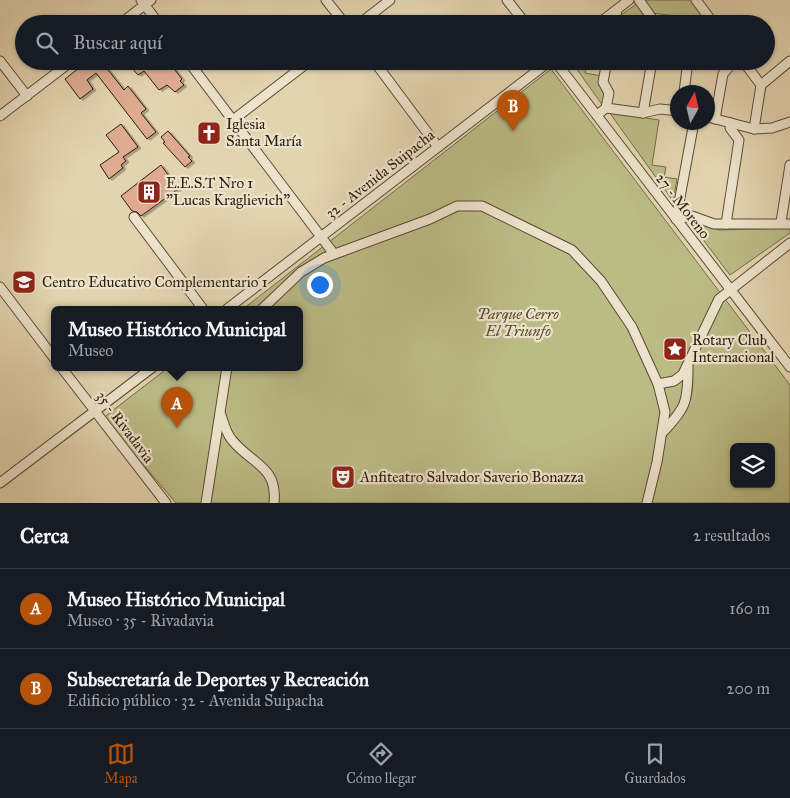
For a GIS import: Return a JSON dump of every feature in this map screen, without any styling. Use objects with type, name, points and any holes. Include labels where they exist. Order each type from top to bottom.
[{"type":"street","points":[[326,0],[338,15]]},
{"type":"street","points":[[371,15],[390,0]]},
{"type":"street","points":[[507,0],[519,15]]},
{"type":"street","points":[[610,15],[629,0]]},
{"type":"street","points":[[639,0],[650,15]]},
{"type":"street","points":[[696,0],[706,14]]},
{"type":"street","points":[[131,15],[146,2],[154,15]]},
{"type":"street","points":[[616,15],[617,10]]},
{"type":"street","points":[[0,61],[27,96]]},
{"type":"street","points":[[754,129],[761,85],[790,61]]},
{"type":"street","points":[[0,116],[60,70]]},
{"type":"street","points":[[195,70],[334,254]]},
{"type":"street","points":[[233,120],[298,70]]},
{"type":"street","points":[[381,70],[438,148]]},
{"type":"street","name":"32 - Avenida Suipacha","points":[[231,306],[538,70]]},
{"type":"street","name":"27 - Moreno","points":[[561,70],[790,367]]},
{"type":"street","points":[[597,115],[606,108],[609,93],[603,82],[605,70]]},
{"type":"street","points":[[643,114],[650,70]]},
{"type":"street","points":[[685,85],[687,70]]},
{"type":"street","points":[[715,103],[723,74],[726,70]]},
{"type":"street","points":[[750,70],[761,85]]},
{"type":"street","points":[[606,108],[643,114],[660,109],[670,110]]},
{"type":"street","points":[[715,119],[754,129],[772,128],[790,122]]},
{"type":"street","points":[[726,224],[739,140],[730,128],[731,123]]},
{"type":"street","points":[[693,130],[676,219],[692,216],[714,224],[785,223],[790,165]]},
{"type":"street","points":[[265,306],[301,272],[334,254],[430,219],[457,206],[482,206],[572,250],[601,281],[632,328],[658,384],[665,412],[647,503]]},
{"type":"street","points":[[134,217],[201,306]]},
{"type":"street","points":[[658,384],[674,381],[684,374],[719,299],[790,243]]},
{"type":"street","points":[[2,293],[51,354]]},
{"type":"street","points":[[662,433],[682,413],[688,390],[688,364]]},
{"type":"street","name":"35 - Rivadavia","points":[[64,371],[166,503]]},
{"type":"street","points":[[0,483],[148,371]]},
{"type":"street","points":[[206,503],[226,371]]},
{"type":"street","points":[[220,412],[232,440],[269,473],[275,493],[274,503]]},
{"type":"green space","points":[[641,0],[692,0],[702,12],[702,15],[652,13]]},
{"type":"green space","points":[[638,3],[646,15],[621,15]]},
{"type":"green space","name":"Parque Cerro El Triunfo","points":[[550,70],[552,70],[790,385],[790,503],[176,503],[103,418],[164,371],[303,371],[303,306],[247,306]]},
{"type":"green space","points":[[577,70],[586,70],[585,73],[602,76],[607,93],[603,106]]},
{"type":"green space","points":[[609,112],[659,120],[652,165],[666,167],[664,177],[677,179],[673,201]]},
{"type":"green space","points":[[688,220],[719,230],[790,228],[790,233],[730,275]]},
{"type":"building","name":"E.E.S.T Nro 1 \"Lucas Kraglievich\"","points":[[76,70],[108,70],[124,90],[128,86],[146,109],[141,113],[156,132],[147,139],[96,73],[87,80],[93,89],[80,99],[65,79]]},
{"type":"building","points":[[134,70],[175,70],[184,85],[175,92],[167,85],[159,90],[144,71],[138,75]]},
{"type":"building","points":[[121,124],[138,147],[123,157],[126,161],[121,165],[123,168],[109,179],[100,165],[119,152],[106,135]]},
{"type":"building","name":"E.E.S.T Nro 1 \"Lucas Kraglievich\"","points":[[168,131],[190,156],[188,157],[192,161],[185,167],[163,143],[165,142],[161,137]]},
{"type":"building","name":"E.E.S.T Nro 1 \"Lucas Kraglievich\"","points":[[161,165],[178,189],[141,216],[137,212],[132,211],[121,196]]},
{"type":"place","name":"Subsecretaría de Deportes y Recreación","points":[[513,131]]},
{"type":"place","name":"Iglesia Santa María","points":[[209,133]]},
{"type":"place","name":"E.E.S.T Nro 1 \"Lucas Kraglievich\"","points":[[149,192]]},
{"type":"place","name":"Centro Educativo Complementario 1","points":[[24,282]]},
{"type":"place","name":"Rotary Club Internacional","points":[[675,349]]},
{"type":"place","name":"Museo Histórico Municipal","points":[[177,428]]},
{"type":"place","name":"Anfiteatro Salvador Saverio Bonazza","points":[[343,477]]}]
